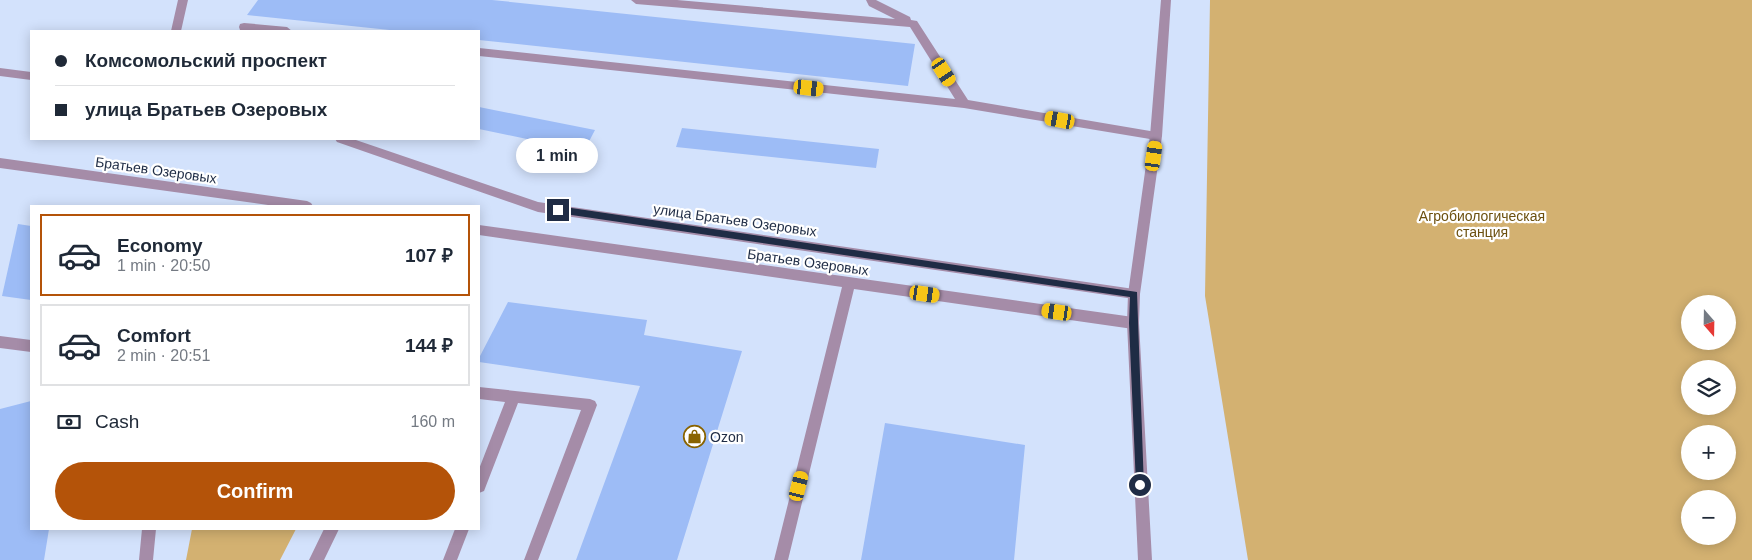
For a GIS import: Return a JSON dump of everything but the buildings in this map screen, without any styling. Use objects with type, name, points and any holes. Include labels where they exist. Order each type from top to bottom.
[{"type":"street","points":[[176,30],[183,0]]},
{"type":"street","points":[[636,0],[913,24]]},
{"type":"street","points":[[871,0],[873,3],[913,24],[964,104]]},
{"type":"street","points":[[1145,560],[1133,323],[1134,294],[1156,136],[1166,0]]},
{"type":"street","points":[[244,27],[276,30]]},
{"type":"street","points":[[480,52],[964,104],[1156,136]]},
{"type":"street","points":[[0,72],[30,76]]},
{"type":"street","name":"улица Братьев Озеровых","points":[[344,140],[538,207],[1134,294]]},
{"type":"street","name":"Братьев Озеровых","points":[[0,163],[300,205]]},
{"type":"street","name":"Братьев Озеровых","points":[[480,230],[1133,323]]},
{"type":"street","points":[[781,560],[850,283]]},
{"type":"street","points":[[0,342],[30,346]]},
{"type":"street","points":[[480,393],[590,405],[531,560]]},
{"type":"street","points":[[480,483],[514,396]]},
{"type":"street","points":[[146,560],[149,530]]},
{"type":"street","points":[[316,560],[331,530]]},
{"type":"street","points":[[450,560],[462,530]]},
{"type":"green space","name":"Агробиологическая станция","points":[[1210,0],[1752,0],[1752,560],[1248,560],[1205,296]]},
{"type":"green space","points":[[192,530],[295,530],[280,560],[186,560]]},
{"type":"place","name":"Ozon","points":[[694,437]]},
{"type":"route","points":[[558,210],[1134,294],[1133,323],[1140,485]]}]
